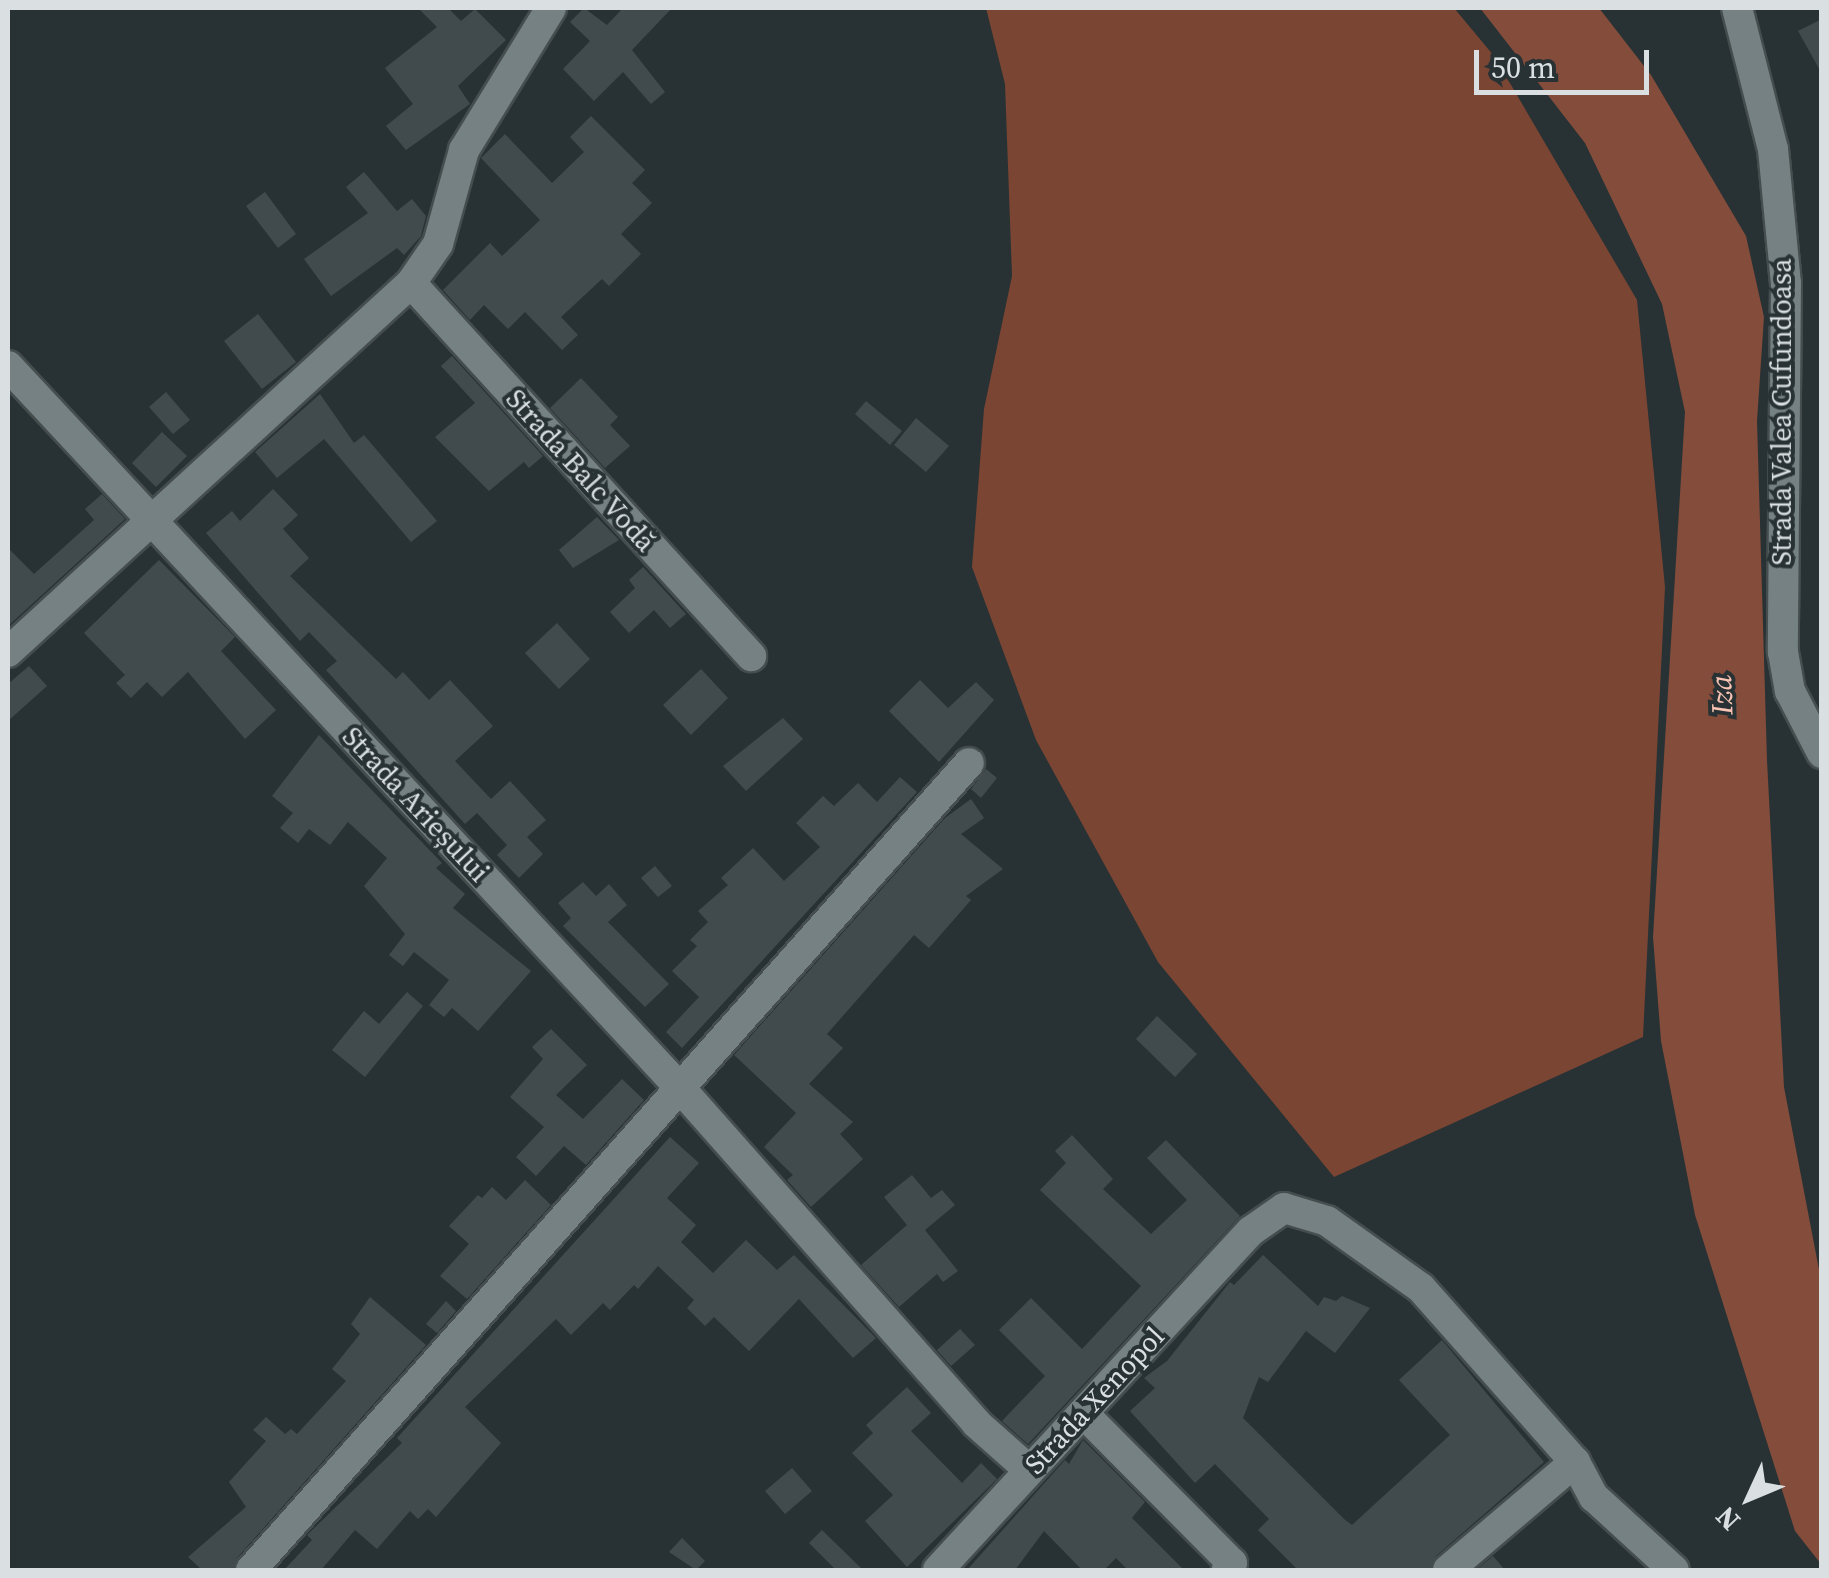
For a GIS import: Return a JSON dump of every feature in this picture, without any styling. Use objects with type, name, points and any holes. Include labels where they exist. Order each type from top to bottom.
[{"type":"street","points":[[8,652],[411,283],[438,244],[464,150],[551,8]]},
{"type":"street","name":"Strada Valea Cufundoasa","points":[[1737,8],[1773,149],[1786,283],[1783,652],[1790,691],[1822,752]]},
{"type":"street","name":"Strada Balc Vodă","points":[[411,283],[752,656]]},
{"type":"street","points":[[8,366],[151,519]]},
{"type":"street","name":"Strada Arieșului","points":[[151,519],[681,1088],[864,1301],[976,1424],[1028,1470]]},
{"type":"street","points":[[251,1570],[968,763]]},
{"type":"street","name":"Strada Xenopol","points":[[938,1570],[1251,1231],[1284,1208],[1326,1220],[1421,1288],[1574,1462]]},
{"type":"street","points":[[1083,1413],[1232,1563],[1228,1570]]},
{"type":"street","points":[[1448,1570],[1574,1462],[1594,1498],[1674,1570]]},
{"type":"shaded area","points":[[986,8],[1454,8],[1494,56],[1637,300],[1665,587],[1643,1037],[1334,1177],[1158,962],[1036,740],[972,567],[984,409],[1012,276],[1005,84]]},
{"type":"water","name":"Iza","points":[[1480,8],[1599,8],[1651,75],[1746,236],[1764,317],[1757,421],[1767,760],[1784,1087],[1821,1280],[1821,1564],[1795,1531],[1695,1215],[1661,1041],[1653,937],[1685,412],[1662,304],[1585,143]]},
{"type":"building","points":[[418,8],[448,8],[461,21],[475,9],[506,40],[458,86],[470,104],[406,150],[386,126],[413,104],[385,68],[437,27]]},
{"type":"building","points":[[584,8],[607,25],[623,8],[672,8],[632,50],[665,92],[651,104],[623,72],[594,101],[563,69],[590,41],[570,22]]},
{"type":"building","points":[[1822,19],[1822,74],[1798,31]]},
{"type":"building","points":[[591,116],[645,170],[632,183],[652,203],[621,234],[641,254],[609,286],[602,279],[561,317],[578,335],[562,350],[525,312],[508,329],[484,305],[470,320],[443,290],[490,243],[502,256],[540,220],[481,158],[505,134],[552,183],[584,152],[570,137]]},
{"type":"building","points":[[364,172],[397,211],[412,199],[426,216],[421,236],[404,255],[397,248],[331,296],[304,259],[368,213],[346,187]]},
{"type":"building","points":[[265,192],[296,234],[278,248],[246,206]]},
{"type":"building","points":[[258,314],[296,362],[262,389],[224,341]]},
{"type":"building","points":[[452,356],[543,456],[529,468],[524,462],[489,491],[435,437],[475,403],[441,366]]},
{"type":"building","points":[[581,378],[618,417],[610,425],[630,446],[605,468],[550,408]]},
{"type":"building","points":[[166,392],[190,420],[173,434],[149,407]]},
{"type":"building","points":[[320,394],[354,443],[364,435],[437,521],[411,542],[324,439],[277,478],[255,452]]},
{"type":"building","points":[[866,401],[902,431],[890,445],[855,414]]},
{"type":"building","points":[[916,418],[949,446],[926,472],[894,445]]},
{"type":"building","points":[[162,432],[187,456],[156,487],[132,463]]},
{"type":"building","points":[[273,489],[298,515],[283,529],[309,558],[290,576],[396,679],[403,672],[429,700],[450,680],[493,726],[455,761],[491,799],[510,781],[546,820],[527,837],[543,854],[519,878],[497,855],[507,845],[477,813],[465,824],[326,670],[337,661],[309,632],[300,641],[206,533],[232,511],[240,521]]},
{"type":"building","points":[[102,494],[125,519],[8,626],[8,548],[34,574],[94,520],[85,509]]},
{"type":"building","points":[[597,517],[619,540],[573,568],[559,550]]},
{"type":"building","points":[[159,560],[235,637],[221,651],[276,710],[245,739],[188,672],[162,697],[147,682],[131,698],[116,683],[125,675],[84,633]]},
{"type":"building","points":[[643,567],[686,614],[670,628],[654,610],[629,633],[610,612],[635,588],[629,580]]},
{"type":"building","points":[[557,623],[590,659],[559,689],[525,653]]},
{"type":"building","points":[[29,666],[47,686],[8,721],[8,684]]},
{"type":"building","points":[[701,669],[728,698],[691,735],[663,705]]},
{"type":"building","points":[[920,680],[948,708],[976,682],[994,700],[939,762],[889,711]]},
{"type":"building","points":[[783,718],[803,739],[746,791],[723,766]]},
{"type":"building","points":[[319,735],[442,863],[436,868],[465,894],[453,908],[531,971],[478,1031],[452,1008],[444,1017],[429,1005],[449,980],[414,952],[403,966],[389,955],[405,934],[364,886],[387,858],[348,822],[330,845],[309,829],[298,843],[280,828],[293,813],[272,796]]},
{"type":"building","points":[[986,769],[997,778],[981,798],[971,789]]},
{"type":"building","points":[[900,777],[917,792],[682,1048],[666,1032],[699,997],[672,971],[697,946],[690,940],[708,922],[698,911],[728,885],[721,878],[753,848],[784,881],[820,847],[796,823],[823,796],[834,806],[858,783],[877,802]]},
{"type":"building","points":[[971,799],[984,818],[961,834],[1003,869],[966,896],[971,900],[929,948],[914,935],[827,1034],[843,1048],[809,1084],[853,1122],[840,1134],[863,1159],[811,1207],[787,1180],[793,1175],[764,1147],[796,1113],[734,1055],[945,818]]},
{"type":"building","points":[[655,866],[672,886],[658,897],[641,878]]},
{"type":"building","points":[[583,882],[596,896],[609,884],[627,905],[608,922],[669,984],[645,1007],[563,926],[571,918],[558,903]]},
{"type":"building","points":[[407,992],[423,1006],[365,1077],[332,1050],[364,1011],[379,1024]]},
{"type":"building","points":[[1157,1016],[1197,1054],[1175,1077],[1136,1039]]},
{"type":"building","points":[[551,1029],[587,1065],[556,1095],[583,1119],[622,1079],[644,1100],[586,1165],[564,1146],[536,1176],[516,1157],[544,1127],[510,1097],[543,1059],[532,1047]]},
{"type":"building","points":[[1072,1135],[1113,1179],[1103,1189],[1151,1234],[1187,1200],[1147,1158],[1166,1140],[1240,1216],[1028,1444],[1002,1421],[1045,1376],[999,1330],[1031,1298],[1082,1349],[1141,1286],[1040,1190],[1066,1163],[1055,1151]]},
{"type":"building","points":[[670,1137],[699,1163],[667,1198],[696,1225],[681,1242],[713,1273],[746,1240],[777,1270],[794,1255],[876,1338],[853,1358],[799,1299],[749,1351],[714,1317],[705,1326],[687,1308],[694,1300],[658,1266],[638,1289],[634,1285],[610,1310],[603,1303],[571,1335],[556,1319],[465,1407],[501,1443],[436,1517],[428,1509],[418,1519],[410,1511],[377,1549],[355,1530],[321,1570],[284,1570],[312,1540],[307,1535],[402,1443],[397,1438]]},
{"type":"building","points":[[912,1175],[931,1198],[942,1190],[955,1205],[925,1230],[958,1271],[943,1282],[937,1274],[899,1307],[861,1265],[907,1225],[884,1197]]},
{"type":"building","points":[[525,1180],[551,1205],[467,1299],[440,1276],[469,1244],[449,1226],[478,1195],[482,1198],[492,1187],[506,1200]]},
{"type":"building","points":[[1263,1255],[1318,1306],[1324,1297],[1336,1301],[1342,1296],[1370,1308],[1335,1353],[1306,1331],[1268,1382],[1259,1377],[1243,1418],[1352,1525],[1450,1435],[1399,1380],[1442,1340],[1544,1462],[1436,1556],[1430,1570],[1298,1570],[1258,1530],[1269,1519],[1215,1464],[1195,1483],[1130,1411],[1155,1388],[1144,1378],[1167,1361],[1230,1282],[1234,1285]]},
{"type":"building","points":[[370,1297],[426,1345],[237,1558],[233,1570],[202,1570],[188,1557],[246,1507],[229,1482],[266,1441],[253,1430],[266,1417],[285,1434],[291,1429],[297,1434],[346,1381],[332,1369],[360,1334],[351,1324]]},
{"type":"building","points":[[446,1301],[456,1311],[437,1333],[426,1324]]},
{"type":"building","points":[[960,1329],[975,1345],[951,1366],[937,1350]]},
{"type":"building","points":[[907,1387],[931,1413],[911,1431],[962,1483],[981,1463],[997,1479],[907,1567],[865,1521],[893,1495],[852,1453],[873,1433],[866,1425]]},
{"type":"building","points":[[1083,1440],[1145,1502],[1132,1518],[1184,1570],[1128,1570],[1116,1558],[1104,1570],[1082,1570],[1044,1531],[1015,1570],[967,1570],[1065,1460],[1069,1464]]},
{"type":"building","points":[[792,1468],[812,1491],[785,1514],[765,1491]]},
{"type":"building","points":[[822,1530],[863,1570],[836,1570],[809,1543]]},
{"type":"building","points":[[682,1538],[705,1561],[696,1570],[669,1552]]},
{"type":"building","points":[[1493,1556],[1505,1570],[1476,1570]]}]
